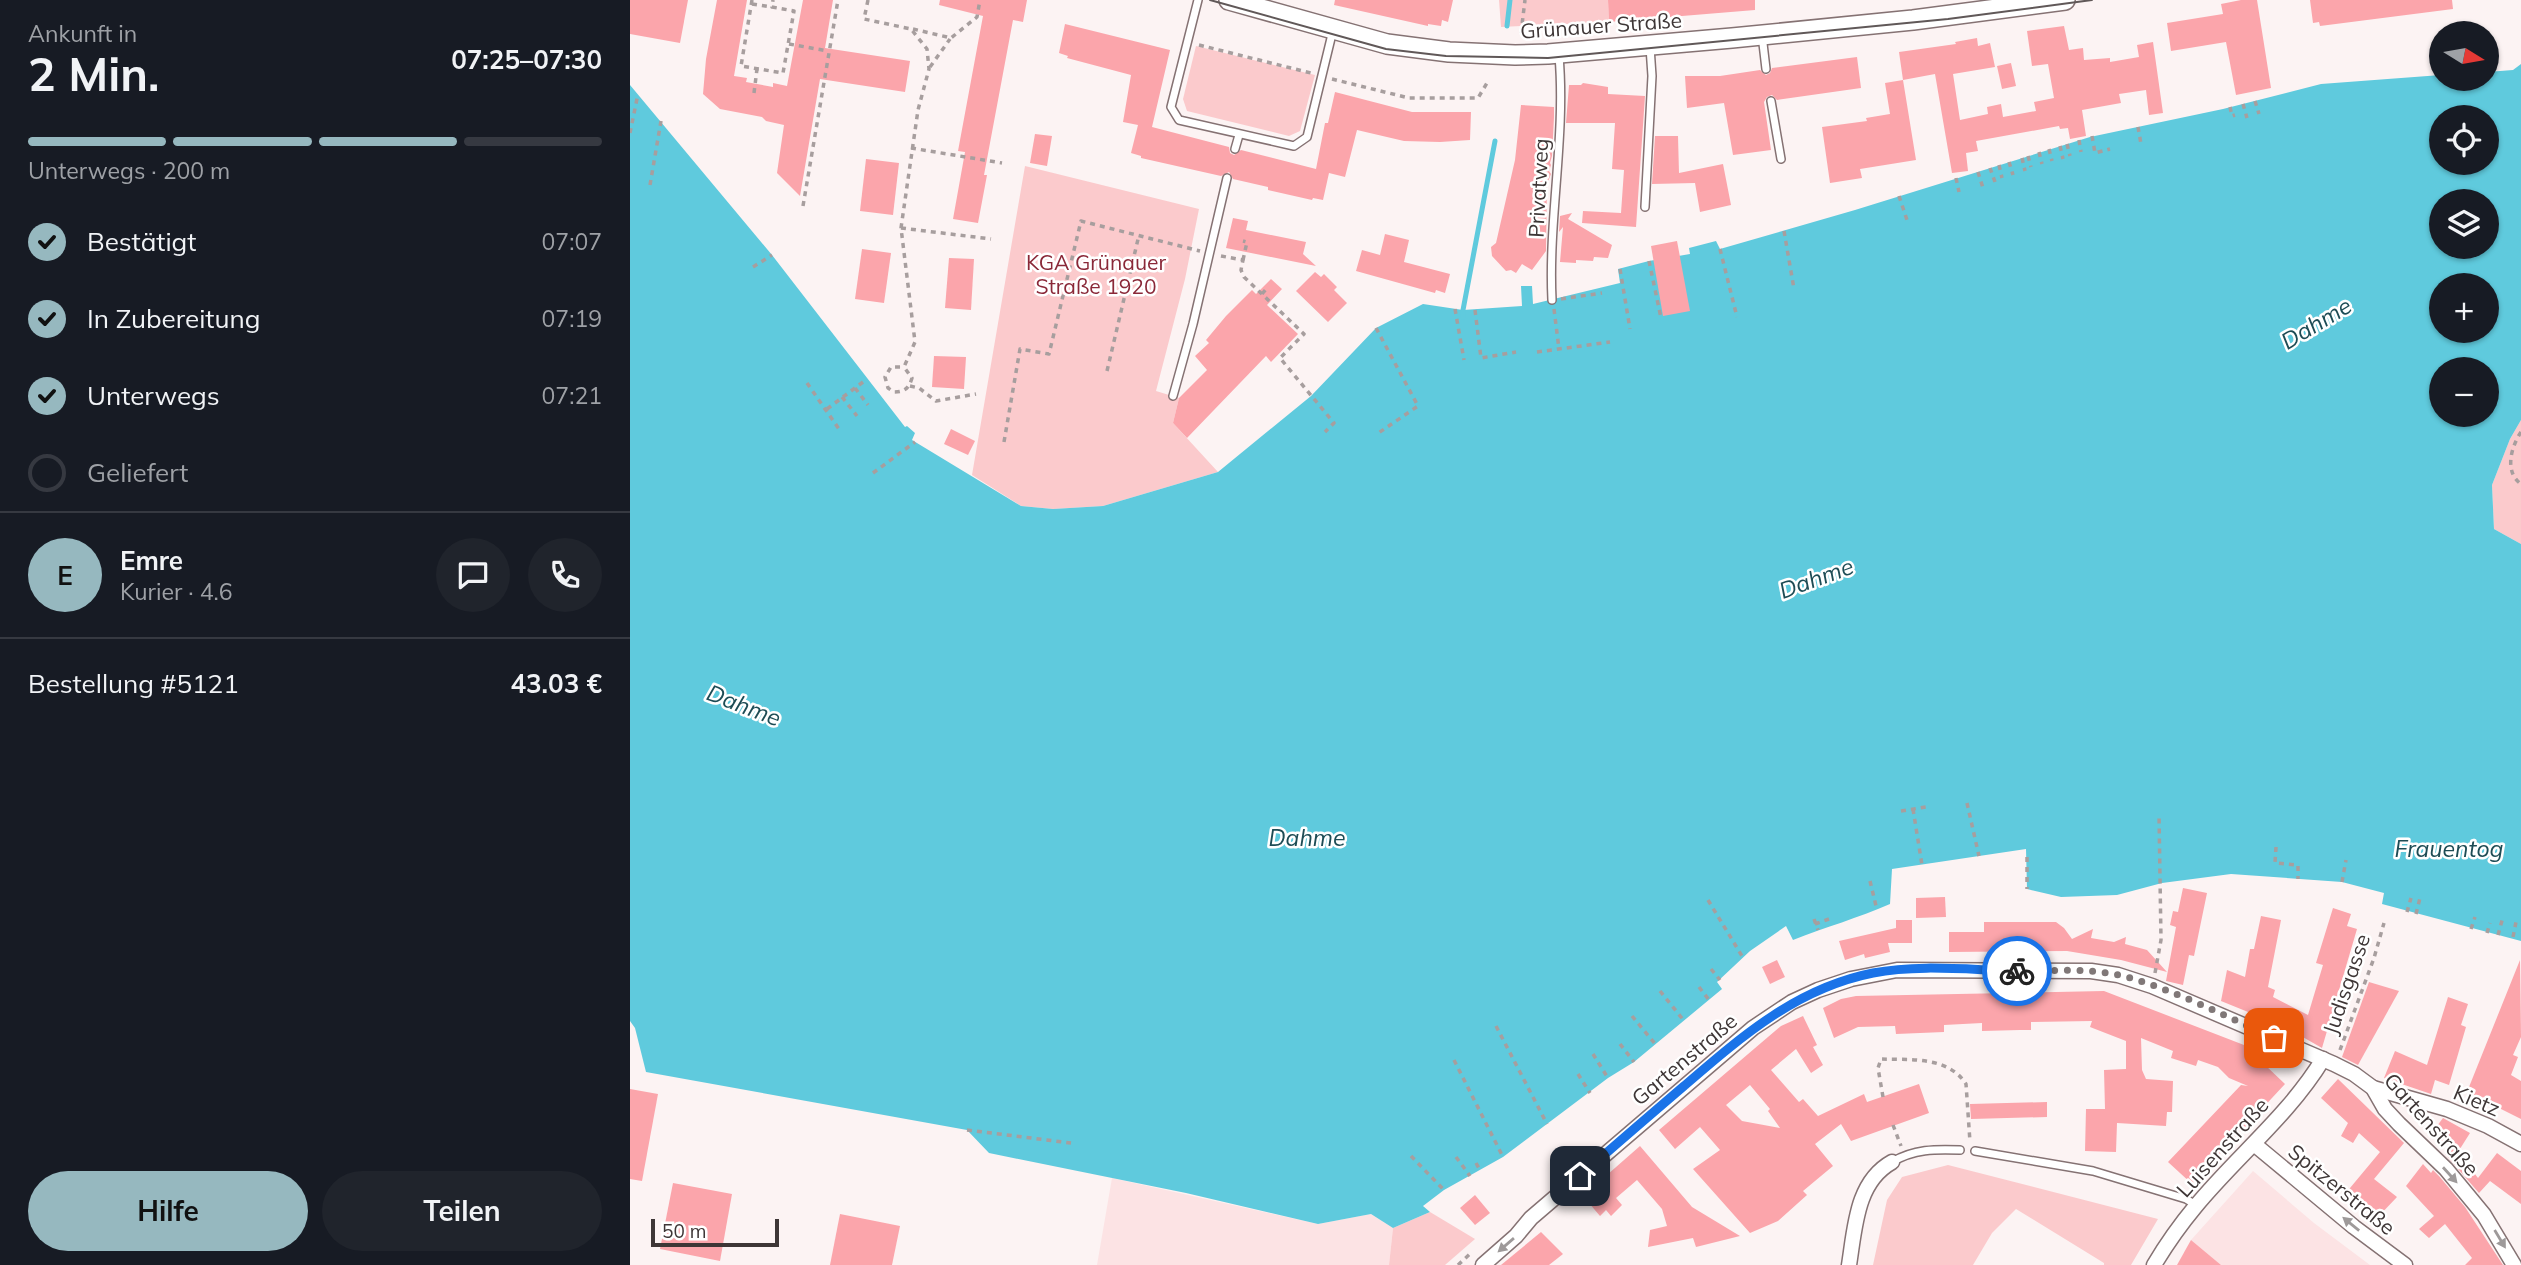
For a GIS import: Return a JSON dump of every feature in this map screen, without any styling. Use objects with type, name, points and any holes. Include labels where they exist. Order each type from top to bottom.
[{"type":"main road","name":"Grünauer Straße","points":[[1229,0],[1387,44],[1449,52],[1515,55],[1913,20],[2065,0]]},
{"type":"street","name":"Gartenstraße","points":[[1483,1265],[1516,1236],[1531,1218],[1753,1028],[1792,1002],[1818,990],[1862,976],[1897,970],[2091,971],[2118,975],[2163,990],[2330,1057],[2373,1088],[2385,1109],[2446,1169],[2484,1214],[2514,1265]]},
{"type":"street","name":"Luisenstraße","points":[[2154,1265],[2196,1205],[2330,1057]]},
{"type":"street","name":"Kietz","points":[[2373,1088],[2447,1109],[2488,1126],[2521,1144]]},
{"type":"street","name":"Spitzerstraße","points":[[2254,1144],[2354,1227],[2405,1265]]},
{"type":"street","points":[[1849,1265],[1858,1210],[1865,1191],[1873,1177],[1898,1158]]},
{"type":"lane","points":[[1198,0],[1171,107],[1179,120],[1239,135],[1294,146],[1307,137],[1333,29]]},
{"type":"lane","points":[[1762,34],[1766,69]]},
{"type":"lane","points":[[1645,207],[1651,76],[1649,45]]},
{"type":"lane","name":"Privatweg","points":[[1552,300],[1550,266],[1561,79],[1559,53]]},
{"type":"lane","points":[[1771,101],[1781,159]]},
{"type":"lane","points":[[1235,149],[1239,135]]},
{"type":"lane","points":[[1172,397],[1227,178]]},
{"type":"lane","points":[[1898,1158],[1934,1149],[1960,1150]]},
{"type":"lane","points":[[1973,1151],[2093,1171],[2186,1199],[2196,1205]]},
{"type":"path","points":[[772,7],[773,0]]},
{"type":"path","points":[[803,206],[838,0]]},
{"type":"path","points":[[867,0],[864,19],[951,38]]},
{"type":"path","points":[[904,367],[915,342],[901,228],[918,110],[929,69],[951,38],[977,18],[981,0]]},
{"type":"path","points":[[1521,33],[1525,0]]},
{"type":"path","points":[[752,2],[772,7],[794,11],[783,73],[741,66],[752,2]]},
{"type":"path","points":[[911,29],[927,50],[929,69]]},
{"type":"path","points":[[1187,42],[1409,98],[1478,98],[1487,83]]},
{"type":"path","points":[[789,44],[828,51]]},
{"type":"path","points":[[754,93],[757,69]]},
{"type":"path","points":[[630,133],[638,94]]},
{"type":"path","points":[[2255,101],[2259,114]]},
{"type":"path","points":[[2243,104],[2246,118]]},
{"type":"path","points":[[2230,107],[2232,116]]},
{"type":"path","points":[[650,185],[660,121]]},
{"type":"path","points":[[2138,127],[2141,144]]},
{"type":"path","points":[[2092,136],[2095,153],[2110,149]]},
{"type":"path","points":[[2079,140],[2081,152]]},
{"type":"path","points":[[2067,144],[2070,156]]},
{"type":"path","points":[[2060,146],[2063,159]]},
{"type":"path","points":[[911,148],[1002,163]]},
{"type":"path","points":[[2049,149],[2052,161]]},
{"type":"path","points":[[2039,152],[2042,164]]},
{"type":"path","points":[[2028,156],[2031,167]]},
{"type":"path","points":[[2022,158],[2025,170]]},
{"type":"path","points":[[2009,162],[2013,175]]},
{"type":"path","points":[[1999,165],[2002,178]]},
{"type":"path","points":[[1990,168],[1995,182]]},
{"type":"path","points":[[1978,172],[1983,188]]},
{"type":"path","points":[[1956,178],[1959,192]]},
{"type":"path","points":[[1899,196],[1907,220]]},
{"type":"path","points":[[1004,442],[1020,349],[1049,355],[1081,221],[1242,260]]},
{"type":"path","points":[[901,228],[991,239]]},
{"type":"path","points":[[1784,231],[1794,289]]},
{"type":"path","points":[[1107,372],[1139,235]]},
{"type":"path","points":[[1243,241],[1247,242],[1241,270],[1244,277],[1264,299],[1304,334],[1295,340],[1280,358],[1334,423],[1325,432]]},
{"type":"path","points":[[1720,249],[1737,317]]},
{"type":"path","points":[[754,267],[772,255]]},
{"type":"path","points":[[1649,261],[1661,318]]},
{"type":"path","points":[[1620,269],[1630,329]]},
{"type":"path","points":[[1262,294],[1267,288]]},
{"type":"path","points":[[1559,349],[1552,300],[1602,293]]},
{"type":"path","points":[[1455,309],[1464,360]]},
{"type":"path","points":[[1475,310],[1481,358],[1516,352]]},
{"type":"path","points":[[1376,328],[1418,407],[1377,435]]},
{"type":"path","points":[[1537,352],[1610,342]]},
{"type":"path","points":[[910,386],[910,372],[904,367],[891,367],[888,370],[885,382],[894,392],[900,392],[910,386],[919,388],[936,401],[976,394]]},
{"type":"path","points":[[826,409],[867,379]]},
{"type":"path","points":[[807,383],[839,429]]},
{"type":"path","points":[[855,388],[868,405]]},
{"type":"path","points":[[842,397],[857,416]]},
{"type":"path","points":[[2521,432],[2514,444],[2510,466],[2512,475],[2521,484]]},
{"type":"path","points":[[873,473],[915,442]]},
{"type":"path","points":[[1967,803],[1979,856]]},
{"type":"path","points":[[1901,811],[1926,807]]},
{"type":"path","points":[[1913,809],[1922,864]]},
{"type":"path","points":[[2155,969],[2161,940],[2160,815]]},
{"type":"path","points":[[2276,847],[2275,863],[2298,866],[2298,879]]},
{"type":"path","points":[[2027,857],[2027,889]]},
{"type":"path","points":[[2342,882],[2346,860]]},
{"type":"path","points":[[1870,881],[1877,910]]},
{"type":"path","points":[[2407,912],[2411,898]]},
{"type":"path","points":[[2417,914],[2420,898]]},
{"type":"path","points":[[1708,900],[1742,956]]},
{"type":"path","points":[[2498,935],[2502,917]]},
{"type":"path","points":[[2471,929],[2474,918]]},
{"type":"path","points":[[1818,930],[1814,922],[1829,919]]},
{"type":"path","points":[[2513,937],[2516,922]]},
{"type":"path","name":"Judisgasse","points":[[2330,1057],[2374,958],[2384,923]]},
{"type":"path","points":[[2487,933],[2490,923]]},
{"type":"path","points":[[1711,969],[1720,980]]},
{"type":"path","points":[[2147,971],[2165,979]]},
{"type":"path","points":[[1699,986],[1709,1000]]},
{"type":"path","points":[[1660,991],[1685,1022]]},
{"type":"path","points":[[1632,1016],[1656,1045]]},
{"type":"path","points":[[1496,1026],[1547,1124]]},
{"type":"path","points":[[1620,1044],[1634,1062]]},
{"type":"path","points":[[1593,1054],[1608,1078]]},
{"type":"path","points":[[1883,1097],[1878,1068],[1881,1059],[1940,1062],[1966,1084],[1973,1151]]},
{"type":"path","points":[[1454,1060],[1503,1157]]},
{"type":"path","points":[[1578,1074],[1590,1093]]},
{"type":"path","points":[[1893,1125],[1898,1158]]},
{"type":"path","points":[[967,1130],[1071,1143]]},
{"type":"path","points":[[1411,1156],[1444,1190]]},
{"type":"path","points":[[1456,1157],[1470,1175]]},
{"type":"path","points":[[1476,1163],[1480,1170]]},
{"type":"path","points":[[1458,1265],[1472,1252]]},
{"type":"shaded area","points":[[2253,1171],[2314,1223],[2370,1265],[2221,1265],[2191,1240]]},
{"type":"shaded area","points":[[1112,1178],[1318,1224],[1371,1214],[1393,1228],[1389,1265],[1097,1265]]},
{"type":"green space","points":[[1499,0],[1608,0],[1609,22],[1501,27]]},
{"type":"green space","points":[[1196,46],[1315,75],[1300,131],[1289,136],[1187,111],[1183,99]]},
{"type":"green space","name":"KGA Grünauer Straße 1920","points":[[1025,166],[1199,209],[1185,279],[1156,391],[1179,398],[1173,423],[1218,472],[1103,506],[1053,509],[1021,506],[972,475]]},
{"type":"green space","points":[[2521,420],[2521,544],[2494,529],[2492,485],[2510,439]]},
{"type":"green space","points":[[1948,1165],[2158,1219],[2131,1265],[2104,1265],[2016,1209],[1992,1233],[1973,1265],[1873,1265],[1887,1200],[1902,1177]]},
{"type":"green space","points":[[1430,1212],[1475,1239],[1445,1265],[1389,1265],[1393,1228]]},
{"type":"water","name":"Dahme","points":[[2521,64],[2521,420],[2510,439],[2492,485],[2494,529],[2521,544],[2521,941],[2382,904],[2384,893],[2342,882],[2231,874],[2162,883],[2117,895],[2061,897],[2027,889],[2026,849],[1892,869],[1890,904],[1793,940],[1786,926],[1750,951],[1717,982],[1722,989],[1634,1062],[1608,1078],[1503,1157],[1444,1190],[1423,1206],[1430,1212],[1393,1228],[1371,1214],[1318,1224],[1186,1193],[989,1153],[967,1130],[646,1072],[635,1028],[630,1021],[630,85],[772,255],[905,427],[915,433],[912,440],[1021,506],[1053,509],[1103,506],[1218,472],[1311,396],[1376,328],[1423,304],[1463,310],[1522,306],[1521,286],[1532,286],[1533,304],[1620,283],[1618,269],[1690,254],[1689,248],[1716,241],[1720,249],[2090,137],[2223,109],[2321,84],[2429,76],[2429,91],[2499,91],[2499,71],[2513,70]]},
{"type":"building","points":[[630,0],[688,0],[680,43],[630,34]]},
{"type":"building","points":[[717,0],[747,0],[734,76],[747,78],[746,82],[773,87],[773,83],[787,86],[803,0],[833,0],[825,48],[910,61],[905,92],[820,79],[800,196],[777,173],[784,125],[766,121],[762,117],[720,109],[703,94],[706,59]]},
{"type":"building","points":[[940,0],[1027,0],[1023,22],[1013,20],[984,175],[987,175],[978,223],[953,219],[965,152],[958,151],[983,16],[939,5]]},
{"type":"building","points":[[1335,0],[1453,0],[1448,22],[1442,20],[1441,26],[1428,26],[1334,5]]},
{"type":"building","points":[[1608,0],[1755,0],[1755,10],[1609,22]]},
{"type":"building","points":[[2257,0],[2271,88],[2236,95],[2226,42],[2171,51],[2167,23],[2223,14],[2221,4]]},
{"type":"building","points":[[2310,0],[2452,0],[2453,9],[2320,26],[2319,22],[2313,23]]},
{"type":"building","points":[[1065,24],[1170,50],[1152,127],[1229,147],[1230,153],[1234,155],[1241,150],[1316,169],[1325,123],[1328,123],[1335,92],[1412,112],[1471,112],[1470,140],[1404,141],[1357,130],[1345,177],[1329,173],[1323,200],[1268,190],[1268,187],[1233,179],[1229,172],[1221,176],[1141,158],[1131,153],[1138,125],[1123,122],[1131,75],[1067,58],[1068,56],[1059,53]]},
{"type":"building","points":[[2064,26],[2069,50],[2083,48],[2084,60],[2110,58],[2110,62],[2139,57],[2137,45],[2153,42],[2163,113],[2149,115],[2146,90],[2119,94],[2121,103],[2082,110],[2086,136],[2070,139],[2068,128],[2060,129],[2059,126],[1976,141],[1978,151],[1966,153],[1968,171],[1952,173],[1935,74],[1903,80],[1899,52],[1956,44],[1955,42],[1977,38],[1978,46],[1990,43],[1995,67],[1953,74],[1960,120],[1988,114],[1987,107],[2001,104],[2003,117],[2036,111],[2034,102],[2054,98],[2048,64],[2032,66],[2027,31]]},
{"type":"building","points":[[1857,57],[1861,88],[1777,100],[1772,95],[1767,97],[1764,102],[1771,150],[1733,155],[1724,103],[1687,108],[1685,76],[1720,76],[1760,70],[1766,75],[1772,68]]},
{"type":"building","points":[[2011,63],[2016,86],[2002,89],[1997,66]]},
{"type":"building","points":[[1903,80],[1916,160],[1860,169],[1862,178],[1830,183],[1822,127],[1867,121],[1866,118],[1890,114],[1885,83]]},
{"type":"building","points":[[1583,83],[1608,87],[1608,94],[1645,96],[1636,227],[1582,223],[1583,211],[1621,213],[1624,170],[1612,169],[1615,123],[1566,123],[1569,85]]},
{"type":"building","points":[[1521,105],[1554,107],[1554,117],[1549,171],[1551,174],[1547,184],[1546,251],[1532,270],[1522,264],[1516,273],[1506,271],[1492,256],[1491,247],[1496,243],[1515,160]]},
{"type":"building","points":[[1035,134],[1052,136],[1047,166],[1030,163]]},
{"type":"building","points":[[1655,136],[1678,136],[1679,173],[1723,164],[1731,205],[1700,212],[1695,183],[1652,184]]},
{"type":"building","points":[[866,159],[899,163],[893,215],[860,211]]},
{"type":"building","points":[[1572,213],[1568,219],[1612,245],[1608,258],[1594,257],[1593,261],[1576,260],[1576,263],[1560,262],[1563,227],[1559,232],[1560,216]]},
{"type":"building","points":[[1233,218],[1248,221],[1246,230],[1306,242],[1303,254],[1316,266],[1226,248]]},
{"type":"building","points":[[1385,234],[1409,240],[1404,262],[1450,274],[1445,293],[1436,290],[1435,293],[1356,271],[1362,250],[1380,255]]},
{"type":"building","points":[[1677,241],[1690,311],[1663,316],[1651,246]]},
{"type":"building","points":[[862,249],[891,253],[884,303],[855,299]]},
{"type":"building","points":[[949,258],[974,259],[971,310],[945,308]]},
{"type":"building","points":[[1315,272],[1321,277],[1324,274],[1337,287],[1334,290],[1347,303],[1328,322],[1296,291]]},
{"type":"building","points":[[1271,279],[1282,289],[1267,305],[1298,334],[1271,362],[1266,356],[1187,438],[1173,423],[1179,398],[1207,370],[1195,356],[1209,343],[1206,340],[1226,316],[1252,290],[1256,294]]},
{"type":"building","points":[[934,356],[966,357],[964,389],[932,387]]},
{"type":"building","points":[[951,429],[975,441],[968,455],[944,444]]},
{"type":"building","points":[[2183,888],[2207,893],[2194,956],[2189,955],[2183,985],[2166,981],[2176,927],[2170,925],[2173,911],[2178,912]]},
{"type":"building","points":[[1945,897],[1946,917],[1916,918],[1916,898]]},
{"type":"building","points":[[2333,908],[2351,914],[2347,926],[2357,929],[2322,1048],[2285,1027],[2221,1001],[2227,970],[2245,977],[2250,949],[2254,949],[2261,916],[2281,920],[2268,987],[2275,990],[2273,997],[2308,1015],[2323,965],[2316,963]]},
{"type":"building","points":[[1896,920],[1912,920],[1912,943],[1888,943],[1890,952],[1865,958],[1864,954],[1845,960],[1839,941],[1896,928]]},
{"type":"building","points":[[1984,922],[2056,922],[2072,939],[2093,929],[2091,938],[2114,942],[2126,937],[2125,944],[2147,950],[2167,972],[2121,960],[2067,951],[1949,952],[1949,932],[1984,932]]},
{"type":"building","points":[[1777,960],[1785,977],[1770,984],[1762,967]]},
{"type":"building","points":[[2520,960],[2521,1037],[2513,1055],[2518,1057],[2511,1075],[2521,1081],[2521,1119],[2467,1092]]},
{"type":"building","points":[[2369,982],[2399,991],[2358,1065],[2342,1057]]},
{"type":"building","points":[[2104,991],[2244,1045],[2285,1084],[2192,1184],[2168,1162],[2241,1085],[2248,1086],[2229,1078],[2218,1067],[2198,1060],[2196,1066],[2171,1058],[2173,1051],[2141,1038],[2142,1070],[2146,1079],[2173,1081],[2172,1112],[2167,1112],[2166,1126],[2117,1123],[2116,1152],[2085,1151],[2086,1109],[2105,1109],[2104,1070],[2126,1069],[2126,1041],[2090,1027],[2092,1021],[2031,1022],[2031,1030],[1982,1031],[1982,1023],[1944,1025],[1944,1032],[1896,1034],[1895,1026],[1858,1027],[1834,1038],[1823,1008],[1841,999],[1856,996]]},
{"type":"building","points":[[2448,997],[2468,1004],[2461,1025],[2466,1027],[2449,1085],[2435,1080],[2431,1094],[2384,1078],[2395,1051],[2427,1065]]},
{"type":"building","points":[[1803,1016],[1817,1045],[1813,1047],[1823,1065],[1811,1073],[1796,1049],[1771,1070],[1799,1102],[1803,1099],[1818,1116],[1864,1094],[1867,1102],[1919,1084],[1929,1113],[1851,1141],[1841,1124],[1815,1144],[1833,1166],[1803,1191],[1807,1195],[1778,1221],[1750,1233],[1693,1169],[1720,1150],[1700,1127],[1675,1149],[1659,1130],[1781,1026]],"holes":[[[1750,1085],[1770,1109],[1768,1111],[1780,1128],[1742,1121],[1726,1105]]]},
{"type":"building","points":[[2338,1079],[2404,1143],[2374,1179],[2397,1197],[2377,1218],[2345,1194],[2380,1152],[2359,1133],[2353,1143],[2341,1136],[2348,1123],[2321,1098]]},
{"type":"building","points":[[630,1089],[658,1094],[642,1181],[630,1179]]},
{"type":"building","points":[[2047,1102],[2047,1117],[1971,1119],[1970,1104]]},
{"type":"building","points":[[2443,1118],[2470,1133],[2458,1152],[2478,1178],[2497,1153],[2521,1171],[2521,1204],[2490,1181],[2479,1193],[2445,1154],[2450,1147],[2431,1134]]},
{"type":"building","points":[[1640,1146],[1692,1207],[1740,1236],[1696,1247],[1693,1238],[1648,1247],[1650,1230],[1667,1226],[1662,1209],[1637,1180],[1616,1198],[1622,1205],[1611,1216],[1606,1210],[1600,1216],[1583,1196]]},
{"type":"building","points":[[2423,1164],[2431,1173],[2433,1170],[2439,1176],[2465,1207],[2503,1265],[2465,1265],[2472,1258],[2445,1224],[2429,1238],[2419,1229],[2434,1216],[2406,1186]]},
{"type":"building","points":[[673,1183],[732,1194],[720,1261],[660,1249]]},
{"type":"building","points":[[1475,1195],[1490,1213],[1475,1225],[1460,1208]]},
{"type":"building","points":[[840,1214],[900,1226],[892,1265],[830,1265]]},
{"type":"building","points":[[1541,1232],[1563,1254],[1549,1265],[1501,1265]]},
{"type":"building","points":[[2191,1240],[2221,1265],[2177,1265]]},
{"type":"waterway","points":[[1507,26],[1510,0]]},
{"type":"waterway","points":[[1463,317],[1495,141]]},
{"type":"tram line","points":[[1210,0],[1386,49],[1446,56],[1548,58],[1948,19],[2092,0]]},
{"type":"way so far","points":[[2017,971],[2091,971],[2118,975],[2152,986],[2274,1038]]},
{"type":"route","points":[[1580,1176],[1753,1028],[1792,1002],[1818,990],[1874,973],[1897,970],[2017,971]]},
{"type":"water label","name":"Frauentog","points":[[2449,848]]}]
